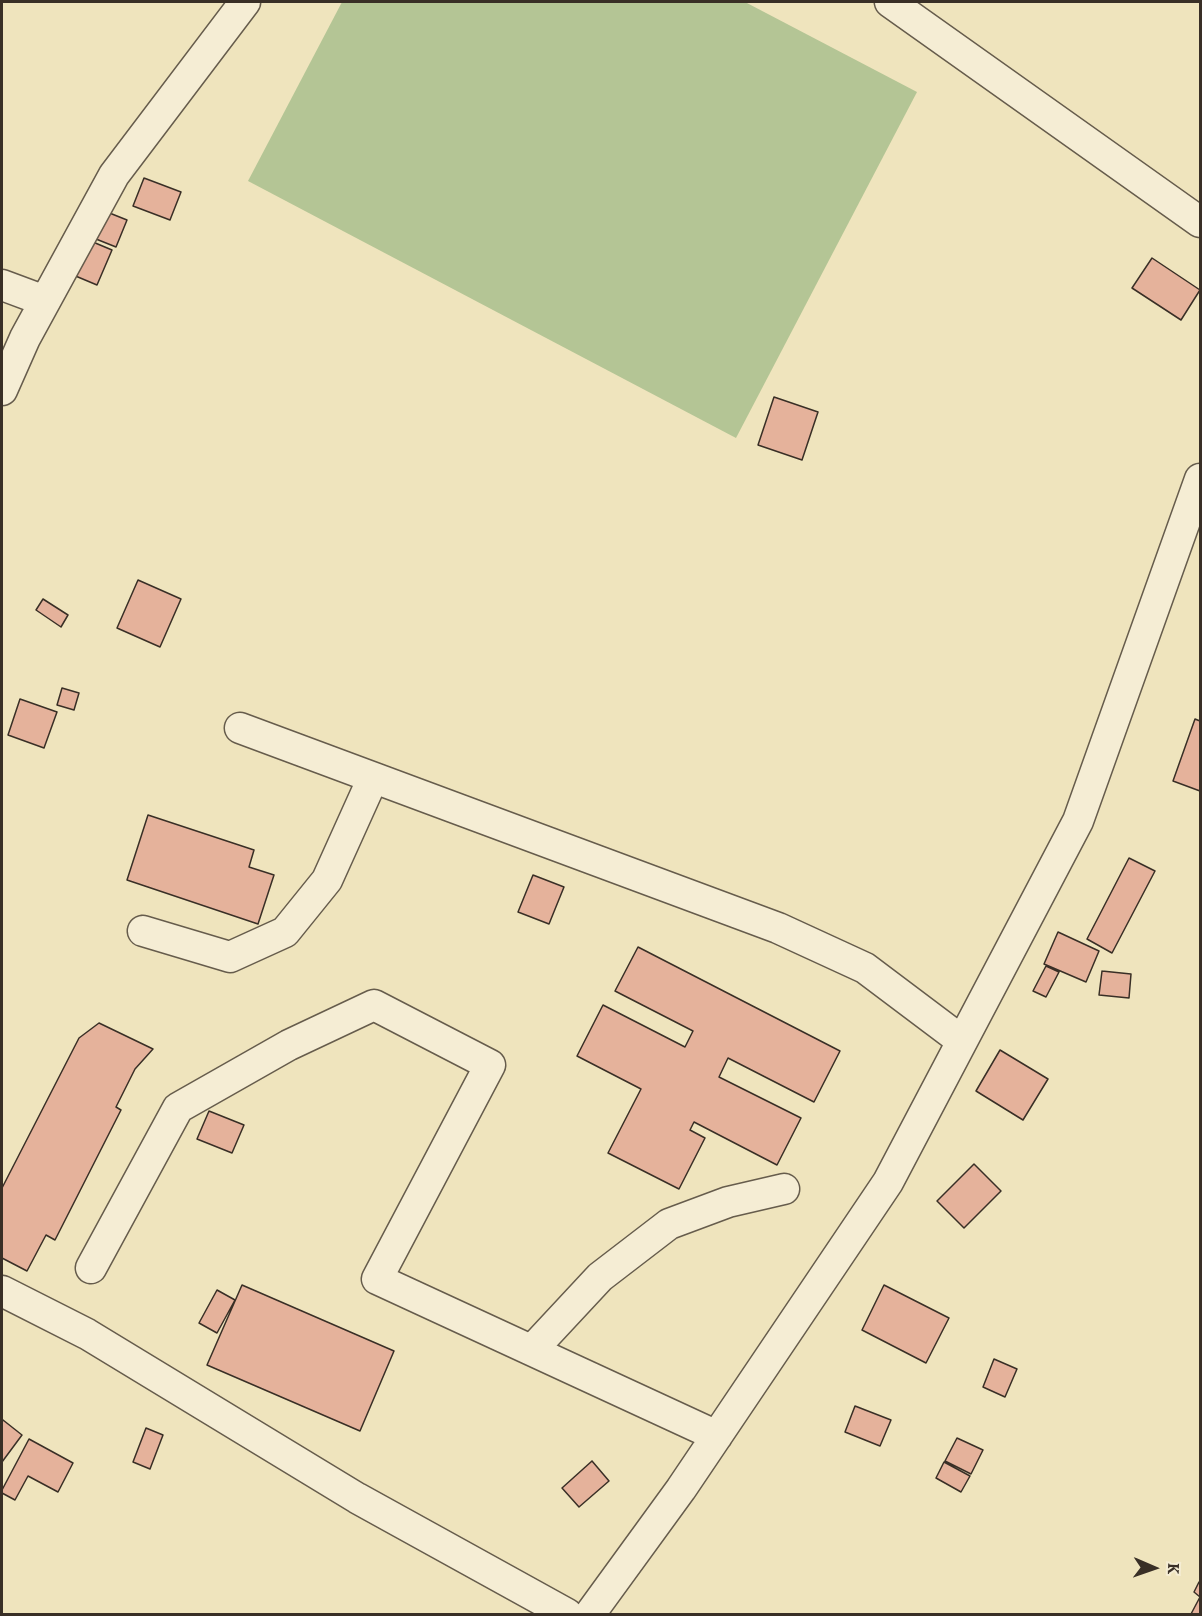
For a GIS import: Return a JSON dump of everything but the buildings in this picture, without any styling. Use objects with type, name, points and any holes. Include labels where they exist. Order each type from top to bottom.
[{"type":"street","points":[[2,390],[45,301],[114,175],[244,2]]},
{"type":"street","points":[[890,2],[1200,222]]},
{"type":"street","points":[[2,285],[45,301]]},
{"type":"street","points":[[590,1614],[717,1436],[888,1182],[1078,821],[1200,479]]},
{"type":"street","points":[[240,728],[778,928],[865,968],[962,1041]]},
{"type":"street","points":[[143,932],[230,957],[285,932],[327,880],[373,778]]},
{"type":"street","points":[[91,1269],[178,1108],[289,1045],[374,1005],[490,1065],[377,1279],[717,1436]]},
{"type":"street","points":[[532,1350],[600,1277],[669,1224],[728,1202],[784,1189]]},
{"type":"street","points":[[2,1291],[87,1334],[357,1498],[567,1614]]},
{"type":"green space","points":[[342,2],[745,2],[917,92],[736,438],[248,181]]}]
